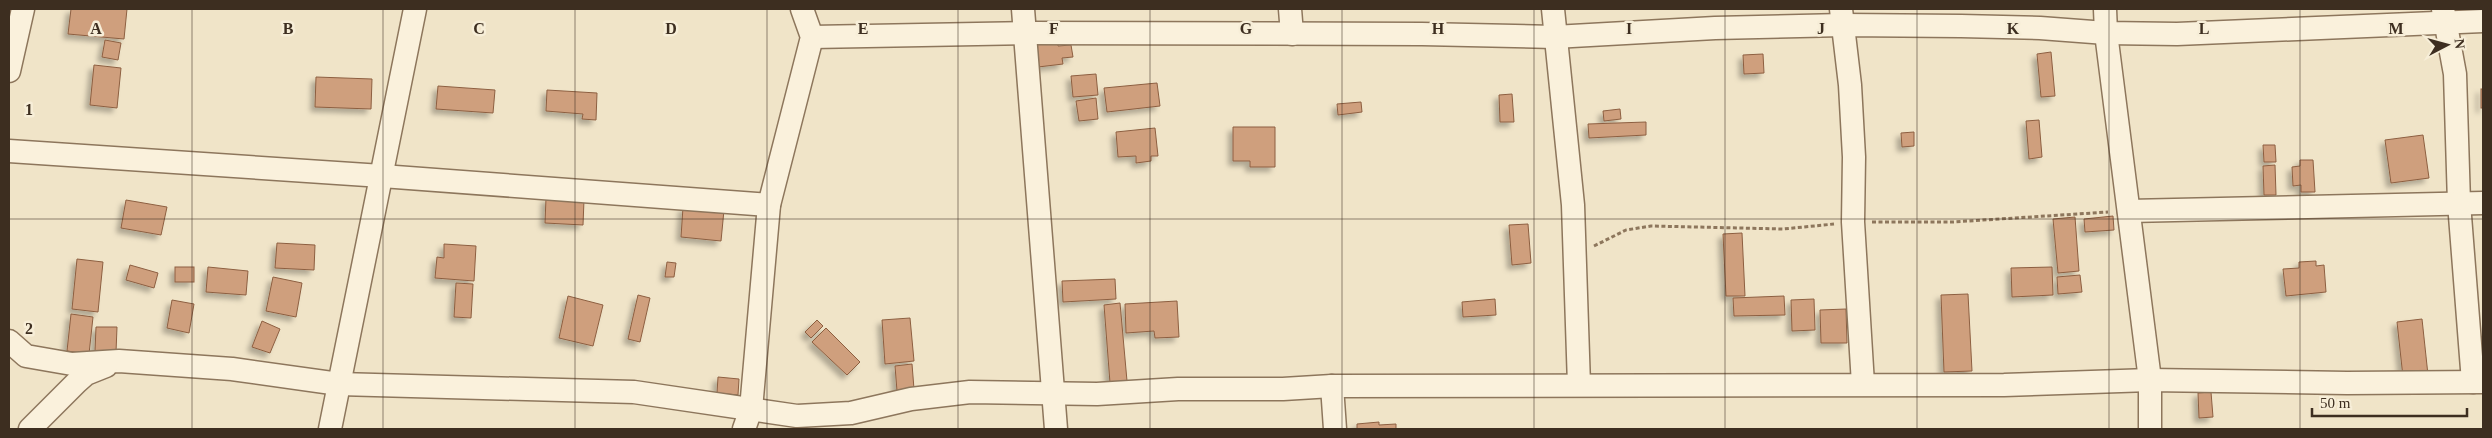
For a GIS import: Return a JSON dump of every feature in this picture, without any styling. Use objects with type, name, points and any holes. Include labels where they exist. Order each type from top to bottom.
[{"type":"street","points":[[9,71],[23,9]]},
{"type":"street","points":[[330,429],[415,9]]},
{"type":"street","points":[[748,419],[770,205],[812,37],[800,9]]},
{"type":"street","points":[[1023,9],[1056,429]]},
{"type":"street","points":[[1290,9],[1292,34]]},
{"type":"street","points":[[1553,9],[1554,37],[1573,205],[1579,386]]},
{"type":"street","points":[[2106,9],[2106,34],[2150,380],[2150,429]]},
{"type":"street","points":[[812,37],[1025,33],[1422,34],[1554,37],[1715,28],[1842,17],[2040,28],[2106,34],[2324,30],[2444,15],[2483,21]]},
{"type":"street","points":[[9,341],[17,355],[72,364],[119,361],[232,370],[339,384],[634,392],[748,419],[842,414],[911,400],[970,392],[1097,394],[1178,389],[1282,389],[1332,386],[2004,385],[2150,380],[2347,383],[2478,382],[2459,203],[2455,74],[2444,15]]},
{"type":"street","points":[[1842,17],[1850,84],[1854,157],[1854,222],[1863,384]]},
{"type":"street","points":[[9,151],[770,205]]},
{"type":"street","points":[[2129,211],[2483,203]]},
{"type":"street","points":[[30,429],[86,374],[119,361]]},
{"type":"street","points":[[1332,386],[1335,429]]},
{"type":"building","points":[[71,9],[127,9],[124,39],[68,34]]},
{"type":"building","points":[[2460,9],[2483,9],[2483,13],[2460,13]]},
{"type":"building","points":[[105,40],[121,43],[118,60],[102,57]]},
{"type":"building","points":[[1058,42],[1058,46],[1071,45],[1073,57],[1062,58],[1063,64],[1038,67],[1035,44]]},
{"type":"building","points":[[2051,52],[2055,96],[2041,97],[2037,54]]},
{"type":"building","points":[[1763,54],[1764,73],[1744,74],[1743,55]]},
{"type":"building","points":[[94,65],[121,68],[117,108],[90,105]]},
{"type":"building","points":[[1096,74],[1098,95],[1073,97],[1071,76]]},
{"type":"building","points":[[316,77],[372,79],[371,109],[315,107]]},
{"type":"building","points":[[1157,83],[1160,106],[1107,112],[1104,88]]},
{"type":"building","points":[[438,86],[495,90],[493,113],[436,109]]},
{"type":"building","points":[[2481,89],[2483,89],[2483,108],[2481,108]]},
{"type":"building","points":[[547,90],[597,93],[596,120],[582,119],[583,114],[546,111]]},
{"type":"building","points":[[1512,94],[1514,122],[1500,122],[1499,95]]},
{"type":"building","points":[[1096,98],[1098,119],[1079,121],[1076,101]]},
{"type":"building","points":[[1361,102],[1362,112],[1338,115],[1337,104]]},
{"type":"building","points":[[1620,109],[1621,119],[1604,121],[1603,111]]},
{"type":"building","points":[[2039,120],[2042,157],[2029,159],[2026,121]]},
{"type":"building","points":[[1646,122],[1646,135],[1589,138],[1588,124]]},
{"type":"building","points":[[1233,127],[1275,127],[1275,167],[1250,167],[1250,161],[1233,161]]},
{"type":"building","points":[[1155,128],[1158,156],[1151,156],[1151,161],[1136,163],[1136,156],[1118,157],[1116,132]]},
{"type":"building","points":[[1914,132],[1914,146],[1902,147],[1901,133]]},
{"type":"building","points":[[2423,135],[2429,178],[2391,183],[2385,140]]},
{"type":"building","points":[[2263,145],[2275,145],[2276,162],[2264,162]]},
{"type":"building","points":[[2300,160],[2313,160],[2315,192],[2301,192],[2301,185],[2293,186],[2292,167],[2300,166]]},
{"type":"building","points":[[2275,165],[2276,195],[2264,195],[2263,166]]},
{"type":"building","points":[[546,198],[584,200],[583,225],[545,223]]},
{"type":"building","points":[[126,200],[167,207],[161,235],[121,228]]},
{"type":"building","points":[[683,207],[724,210],[721,241],[681,237]]},
{"type":"building","points":[[2113,216],[2114,230],[2085,232],[2084,219]]},
{"type":"building","points":[[2075,217],[2079,271],[2058,273],[2053,219]]},
{"type":"building","points":[[1528,224],[1531,263],[1512,265],[1509,225]]},
{"type":"building","points":[[1742,233],[1745,296],[1726,296],[1723,234]]},
{"type":"building","points":[[277,243],[315,245],[314,270],[275,268]]},
{"type":"building","points":[[444,244],[476,246],[474,281],[435,278],[437,257],[444,258]]},
{"type":"building","points":[[77,259],[103,262],[98,312],[72,309]]},
{"type":"building","points":[[2316,261],[2316,266],[2324,265],[2326,292],[2286,296],[2283,269],[2299,268],[2299,262]]},
{"type":"building","points":[[667,262],[676,263],[674,277],[665,277]]},
{"type":"building","points":[[130,265],[158,273],[154,288],[126,280]]},
{"type":"building","points":[[175,267],[194,267],[194,282],[175,282]]},
{"type":"building","points":[[208,267],[248,271],[246,295],[206,292]]},
{"type":"building","points":[[2052,267],[2053,295],[2012,297],[2011,268]]},
{"type":"building","points":[[2080,275],[2082,292],[2058,294],[2057,277]]},
{"type":"building","points":[[273,277],[302,283],[296,317],[266,311]]},
{"type":"building","points":[[1115,279],[1116,299],[1063,302],[1062,281]]},
{"type":"building","points":[[456,283],[473,284],[471,318],[454,317]]},
{"type":"building","points":[[1968,294],[1972,371],[1944,372],[1941,295]]},
{"type":"building","points":[[638,295],[650,298],[640,342],[628,339]]},
{"type":"building","points":[[568,296],[603,305],[593,346],[559,338]]},
{"type":"building","points":[[1784,296],[1785,315],[1734,316],[1733,298]]},
{"type":"building","points":[[1495,299],[1496,315],[1463,317],[1462,302]]},
{"type":"building","points":[[1814,299],[1815,330],[1792,331],[1791,300]]},
{"type":"building","points":[[172,300],[194,304],[189,333],[167,328]]},
{"type":"building","points":[[1177,301],[1179,337],[1155,338],[1154,331],[1126,333],[1125,304]]},
{"type":"building","points":[[1120,303],[1127,381],[1110,383],[1104,305]]},
{"type":"building","points":[[1846,309],[1847,343],[1821,343],[1820,310]]},
{"type":"building","points":[[71,314],[93,317],[89,354],[67,351]]},
{"type":"building","points":[[910,318],[914,361],[885,364],[882,320]]},
{"type":"building","points":[[2422,319],[2428,375],[2403,377],[2397,322]]},
{"type":"building","points":[[817,320],[823,326],[811,338],[805,332]]},
{"type":"building","points":[[262,321],[280,329],[270,353],[252,347]]},
{"type":"building","points":[[96,327],[117,327],[116,352],[95,351]]},
{"type":"building","points":[[826,328],[860,362],[847,375],[812,342]]},
{"type":"building","points":[[912,364],[914,389],[897,391],[895,366]]},
{"type":"building","points":[[718,377],[739,379],[738,395],[717,393]]},
{"type":"building","points":[[2211,392],[2213,417],[2199,418],[2198,393]]},
{"type":"building","points":[[1379,422],[1379,425],[1396,424],[1396,429],[1357,429],[1357,424]]}]
